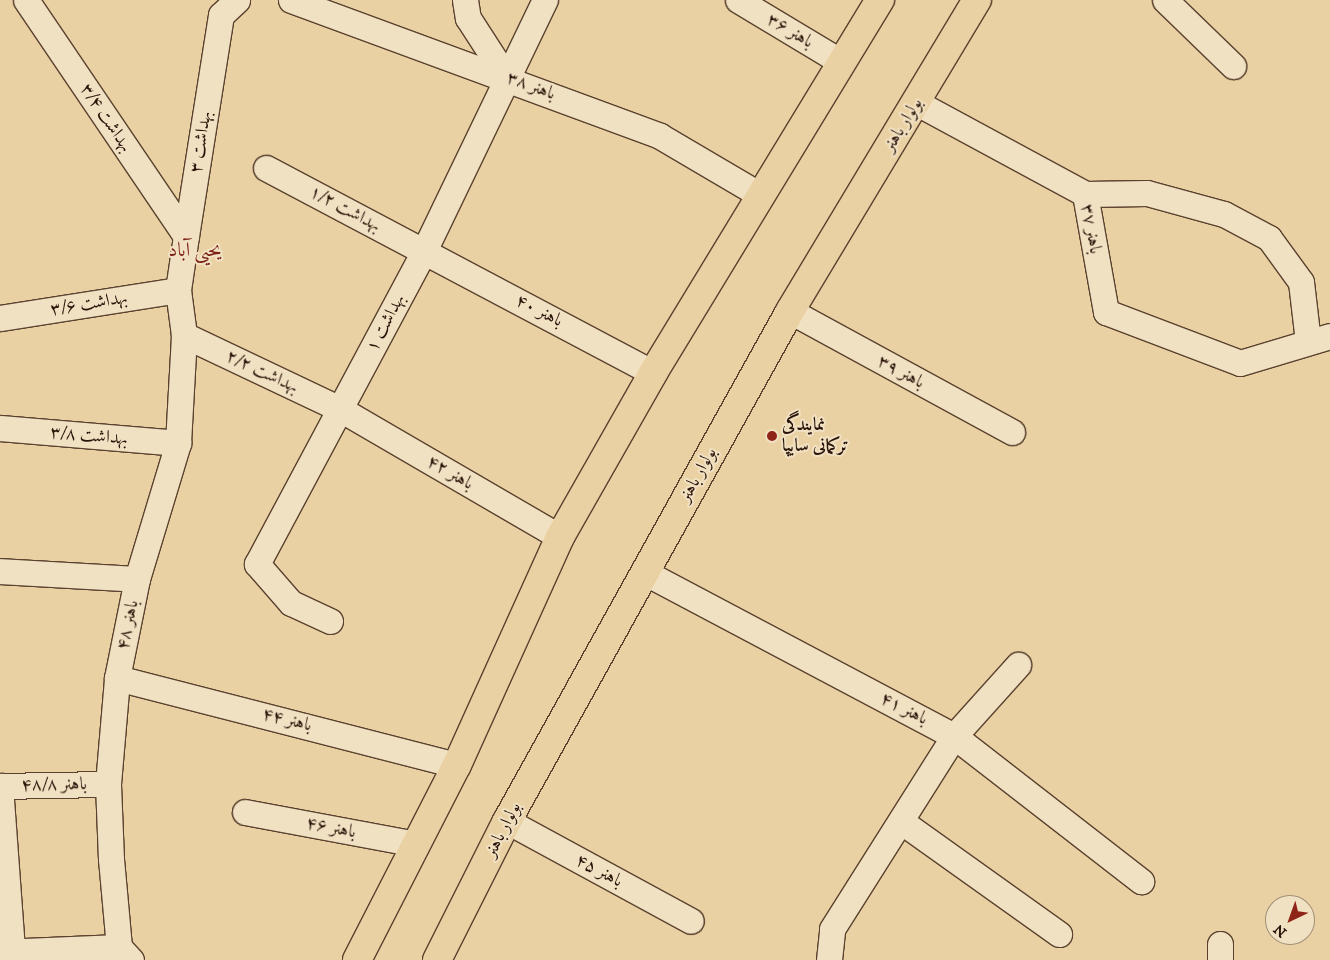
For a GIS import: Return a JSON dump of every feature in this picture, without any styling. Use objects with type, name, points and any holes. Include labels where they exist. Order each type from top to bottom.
[{"type":"main road","points":[[357,960],[457,765],[560,538],[653,373],[880,0]]},
{"type":"main road","name":"بولوار باهنر","points":[[438,960],[507,821],[790,311],[917,103],[977,0]]},
{"type":"street","name":"بهداشت ۳/۴","points":[[26,0],[186,236]]},
{"type":"street","name":"باهنر ۳۸","points":[[291,0],[506,77],[660,136],[760,195]]},
{"type":"street","points":[[465,0],[468,18],[506,77]]},
{"type":"street","name":"بهداشت ۱","points":[[330,621],[291,602],[256,564],[424,251],[506,77],[545,0]]},
{"type":"street","name":"باهنر ۳۶","points":[[738,0],[841,62]]},
{"type":"street","points":[[1165,0],[1233,66]]},
{"type":"street","name":"بهداشت ۳","points":[[178,290],[221,5]]},
{"type":"street","name":"باهنر ۳۷","points":[[917,103],[1085,194],[1106,312],[1240,363],[1319,339]]},
{"type":"street","name":"بهداشت ۱/۲","points":[[266,168],[424,251]]},
{"type":"street","points":[[1085,194],[1147,193],[1224,214],[1269,238],[1301,282],[1319,339]]},
{"type":"street","name":"باهنر ۴۰","points":[[424,251],[653,373]]},
{"type":"street","name":"بهداشت ۳/۶","points":[[0,318],[178,290]]},
{"type":"street","name":"باهنر ۴۸","points":[[122,956],[108,784],[116,678],[137,579],[178,443],[184,335],[178,290]]},
{"type":"street","name":"باهنر ۳۹","points":[[790,311],[1012,432]]},
{"type":"street","name":"بهداشت ۲/۲","points":[[184,335],[340,409]]},
{"type":"street","name":"باهنر ۴۲","points":[[340,409],[560,538]]},
{"type":"street","name":"بهداشت ۳/۸","points":[[0,428],[178,443]]},
{"type":"street","points":[[0,571],[137,579]]},
{"type":"street","name":"باهنر ۴۱","points":[[644,572],[954,736],[1141,881]]},
{"type":"street","points":[[829,960],[832,929],[902,822],[954,736],[1018,665]]},
{"type":"street","name":"باهنر ۴۴","points":[[116,678],[457,765]]},
{"type":"street","name":"باهنر ۴۸/۸","points":[[0,786],[108,784]]},
{"type":"street","points":[[0,786],[6,952],[122,956]]},
{"type":"street","name":"باهنر ۴۶","points":[[245,812],[416,844]]},
{"type":"street","name":"باهنر ۴۵","points":[[507,821],[691,921]]},
{"type":"street","points":[[902,822],[1059,934]]},
{"type":"place","name":"نمایندگی ترکمانی سایپا","points":[[772,436]]},
{"type":"district","name":"یحیی آباد","points":[[195,250]]}]
